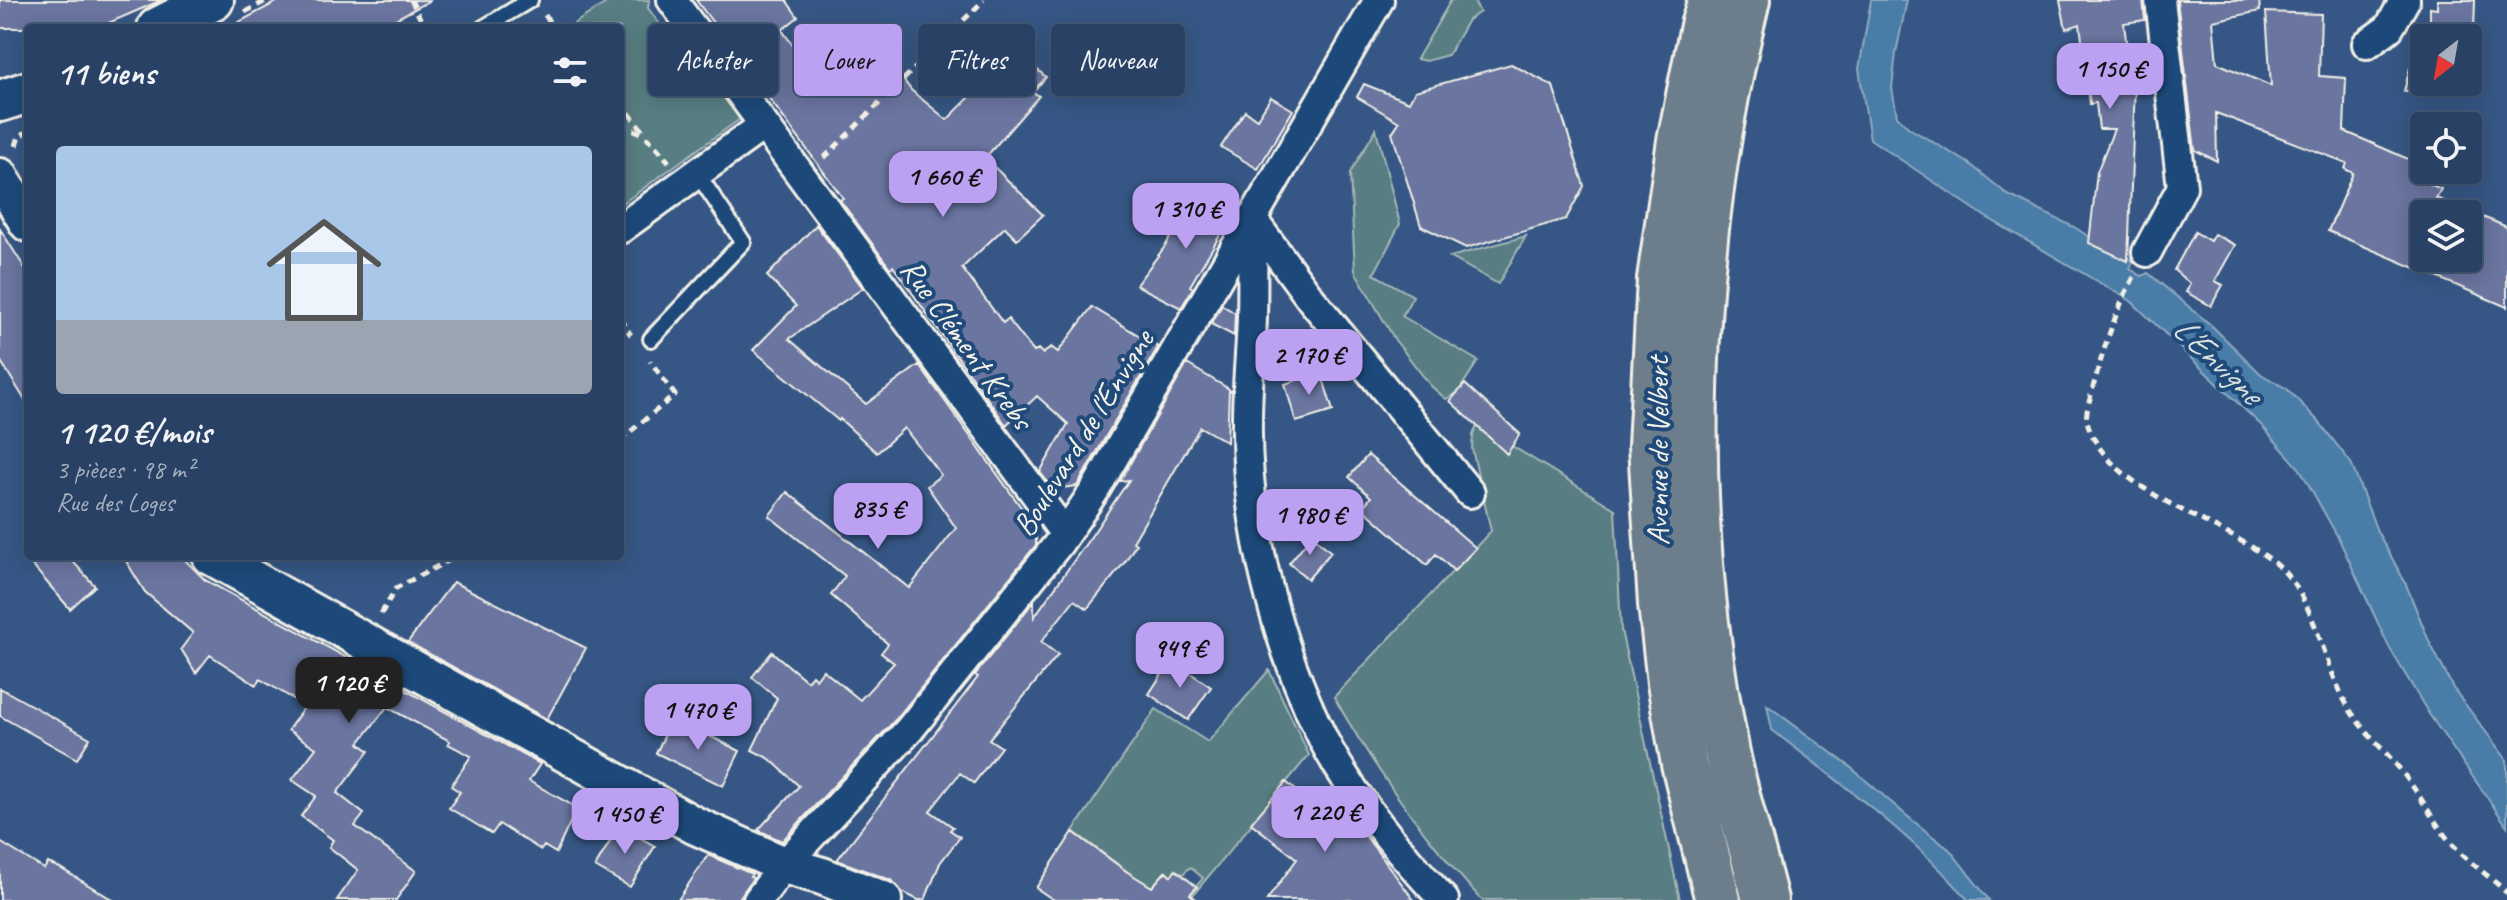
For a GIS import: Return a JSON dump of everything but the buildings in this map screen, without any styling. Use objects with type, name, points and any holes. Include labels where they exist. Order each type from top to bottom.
[{"type":"main road","name":"Avenue de Velbert","points":[[1711,0],[1680,141],[1660,279],[1651,446],[1661,604],[1670,683],[1684,764],[1718,900]]},
{"type":"main road","name":"Avenue de Velbert","points":[[1747,0],[1716,155],[1700,286],[1694,443],[1697,521],[1714,678],[1727,755],[1765,900]]},
{"type":"main road","points":[[165,24],[201,3]]},
{"type":"main road","points":[[0,101],[24,93]]},
{"type":"street","name":"Rue Clément Krebs","points":[[672,0],[1065,534]]},
{"type":"street","name":"Boulevard de l'Envigne","points":[[758,900],[784,865],[909,730],[1065,534],[1095,490],[1379,0]]},
{"type":"street","points":[[2144,259],[2182,187],[2160,0]]},
{"type":"street","points":[[2367,44],[2389,28],[2405,0]]},
{"type":"street","points":[[624,226],[764,125]]},
{"type":"street","points":[[8,162],[24,211]]},
{"type":"street","points":[[1252,219],[1311,299],[1470,493]]},
{"type":"street","points":[[1252,219],[1252,317],[1246,421],[1250,486],[1265,576],[1291,662],[1325,742],[1376,821],[1444,900]]},
{"type":"street","points":[[215,560],[680,817],[784,865],[883,900]]},
{"type":"lane","points":[[490,24],[530,0]]},
{"type":"lane","points":[[651,339],[743,242],[691,177]]},
{"type":"path","points":[[411,0],[423,24]]},
{"type":"path","points":[[803,178],[984,0]]},
{"type":"path","points":[[624,107],[649,137],[691,177]]},
{"type":"path","points":[[624,127],[649,137]]},
{"type":"path","points":[[8,162],[19,136],[24,133]]},
{"type":"path","points":[[2144,259],[2120,302],[2106,340],[2086,417],[2111,461],[2132,481],[2257,550],[2278,566],[2294,585],[2348,708],[2362,728],[2409,780],[2454,847],[2507,893]]},
{"type":"path","points":[[624,437],[675,395],[641,349],[651,339]]},
{"type":"path","points":[[378,620],[396,588],[449,560]]},
{"type":"green space","points":[[611,0],[649,0],[648,8],[660,24],[648,24],[648,96],[723,96],[740,119],[624,202],[624,24],[573,24]]},
{"type":"green space","points":[[1451,0],[1473,0],[1480,12],[1468,20],[1448,55],[1426,61],[1417,59]]},
{"type":"green space","points":[[1376,129],[1400,224],[1374,274],[1413,296],[1402,316],[1478,361],[1458,392],[1446,399],[1431,386],[1395,340],[1355,271],[1350,173]]},
{"type":"green space","points":[[1526,236],[1498,284],[1450,257]]},
{"type":"green space","points":[[1477,426],[1507,453],[1512,446],[1615,509],[1621,630],[1680,900],[1482,900],[1440,853],[1402,803],[1334,697],[1491,531],[1472,449]]},
{"type":"green space","points":[[1269,670],[1309,755],[1193,895],[1191,893],[1203,878],[1190,867],[1182,875],[1171,876],[1166,871],[1142,898],[1128,872],[1073,831],[1156,709],[1208,742]]},
{"type":"water","name":"L'Envigne","points":[[1871,0],[1907,0],[1892,88],[1897,116],[1909,128],[1970,164],[2008,195],[2074,227],[2127,261],[2128,258],[2133,261],[2130,269],[2142,276],[2148,273],[2211,325],[2261,374],[2287,389],[2319,422],[2351,463],[2377,531],[2405,582],[2429,641],[2453,688],[2507,760],[2507,826],[2429,714],[2389,647],[2339,539],[2300,469],[2262,426],[2131,301],[1986,217],[1870,139],[1859,69]]},
{"type":"water","points":[[1767,705],[1848,765],[1950,850],[1989,900],[1968,900],[1899,831],[1772,730]]}]
